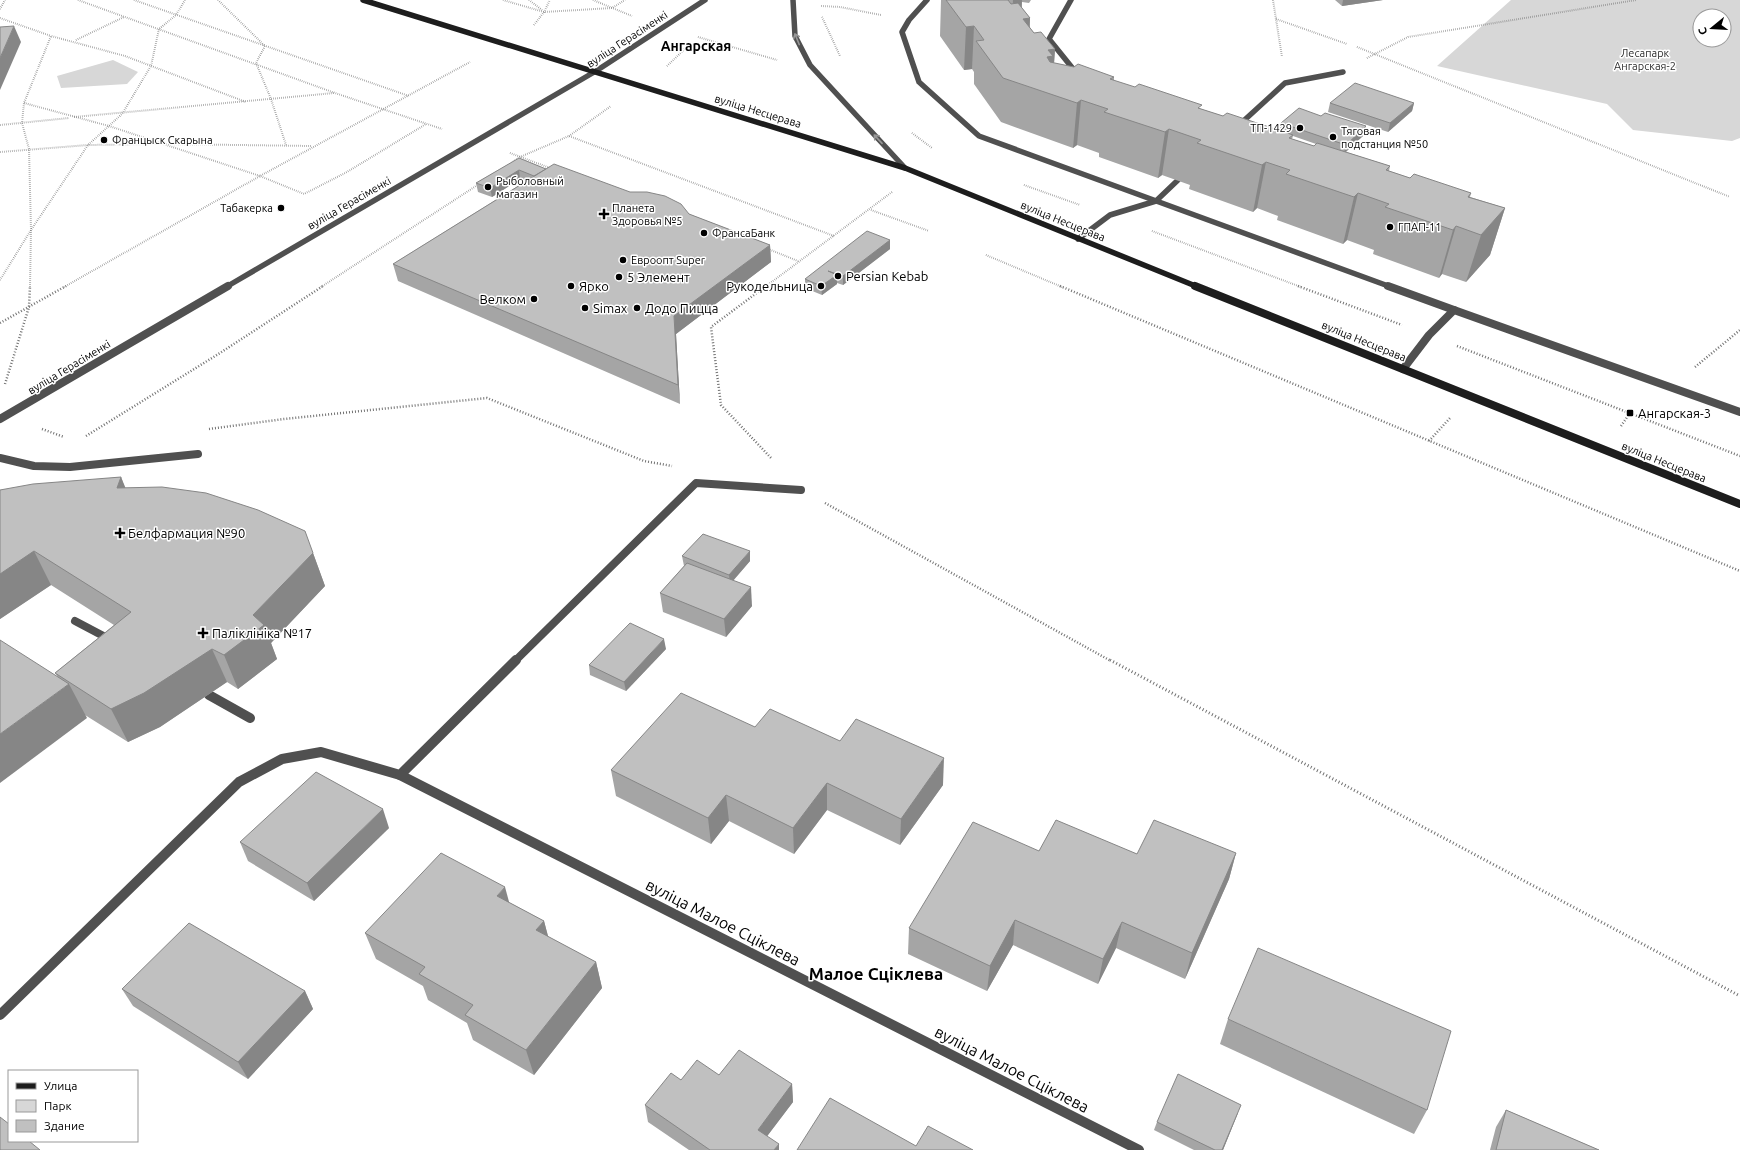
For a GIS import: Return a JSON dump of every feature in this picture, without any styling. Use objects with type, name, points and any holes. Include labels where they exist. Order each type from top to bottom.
[{"type":"main road","name":"вуліца Несцерава","points":[[363,0],[905,168],[1078,239],[1740,504]]},
{"type":"street","name":"вуліца Герасіменкі","points":[[0,419],[596,71],[705,0]]},
{"type":"street","points":[[793,0],[795,36],[810,65],[905,168]]},
{"type":"street","points":[[927,0],[909,20],[902,32],[919,82],[979,136],[1454,310],[1740,412]]},
{"type":"street","points":[[1071,0],[1048,39],[1081,78]]},
{"type":"street","points":[[1234,129],[1285,83],[1343,72]]},
{"type":"street","points":[[1078,239],[1110,215],[1156,200],[1178,180]]},
{"type":"street","points":[[1403,369],[1430,335],[1454,310]]},
{"type":"street","points":[[0,458],[34,466],[70,467],[198,454]]},
{"type":"street","points":[[400,775],[696,483],[801,490]]},
{"type":"street","points":[[74,621],[116,643]]},
{"type":"street","points":[[209,695],[250,718]]},
{"type":"street","name":"вуліца Малое Сціклева","points":[[0,1015],[239,782],[282,759],[320,752],[400,775],[1139,1150]]},
{"type":"path","points":[[0,9],[5,0]]},
{"type":"path","points":[[78,0],[335,93],[448,131]]},
{"type":"path","points":[[134,0],[409,96]]},
{"type":"path","points":[[0,280],[31,230],[88,145],[122,114],[150,66],[159,29],[176,15],[185,0]]},
{"type":"path","points":[[218,0],[265,46]]},
{"type":"path","points":[[503,0],[544,12],[612,8],[625,0]]},
{"type":"path","points":[[528,0],[544,12]]},
{"type":"path","points":[[533,27],[544,12],[550,0]]},
{"type":"path","points":[[593,0],[612,8]]},
{"type":"path","points":[[1273,0],[1285,83]]},
{"type":"path","points":[[1343,72],[1375,53],[1408,37],[1636,0]]},
{"type":"path","points":[[817,6],[840,8],[909,20]]},
{"type":"path","points":[[820,13],[842,59]]},
{"type":"path","points":[[75,41],[124,17]]},
{"type":"path","points":[[0,18],[51,36],[75,41],[150,66],[246,102]]},
{"type":"path","points":[[1276,20],[1375,53],[1730,198]]},
{"type":"path","points":[[2,391],[29,307],[31,230],[29,149],[22,123],[24,102],[51,36]]},
{"type":"path","points":[[698,37],[772,60],[810,65]]},
{"type":"path","points":[[664,69],[692,42]]},
{"type":"path","points":[[265,46],[256,64],[271,99],[286,145]]},
{"type":"path","points":[[0,323],[312,146],[385,109],[476,58]]},
{"type":"path","points":[[0,125],[335,93]]},
{"type":"path","points":[[24,102],[72,118],[109,126],[260,176],[304,194],[347,172],[426,124]]},
{"type":"path","points":[[507,166],[520,157],[569,136],[612,106]]},
{"type":"path","points":[[911,132],[936,151]]},
{"type":"path","points":[[569,136],[835,236]]},
{"type":"path","points":[[0,152],[88,145],[160,144],[312,146]]},
{"type":"path","points":[[507,152],[553,170]]},
{"type":"path","points":[[83,438],[220,353],[480,183]]},
{"type":"path","points":[[1022,184],[1110,215],[1430,335],[1740,456]]},
{"type":"path","points":[[894,191],[711,327],[721,405],[801,490],[1081,646],[1740,996]]},
{"type":"path","points":[[870,209],[928,231]]},
{"type":"path","points":[[761,247],[798,261]]},
{"type":"path","points":[[986,255],[1740,571]]},
{"type":"path","points":[[1670,387],[1740,330]]},
{"type":"path","points":[[208,429],[292,418],[487,398],[644,461],[675,467]]},
{"type":"path","points":[[42,429],[70,439]]},
{"type":"green space","name":"Лесапарк Ангарская-2","points":[[1511,0],[1740,0],[1740,138],[1732,141],[1633,130],[1607,104],[1437,66]]},
{"type":"green space","points":[[113,60],[138,72],[127,84],[61,88],[57,76]]},
{"type":"building","points":[[946,0],[1008,0],[1011,4],[1018,3],[1030,18],[1023,19],[1034,33],[1041,32],[1055,49],[1048,50],[1053,56],[1047,57],[1050,62],[1074,67],[1078,64],[1114,77],[1110,79],[1135,87],[1139,84],[1202,105],[1198,108],[1223,116],[1227,113],[1293,135],[1289,138],[1314,146],[1317,143],[1390,166],[1386,170],[1410,178],[1414,174],[1471,193],[1468,197],[1505,208],[1481,235],[1456,226],[1453,230],[1385,207],[1389,204],[1358,193],[1354,197],[1286,174],[1290,170],[1266,162],[1262,165],[1197,143],[1201,140],[1169,129],[1165,132],[1104,112],[1108,109],[1081,100],[1077,103],[1003,78],[976,41],[984,40],[974,26],[966,27]]},
{"type":"building","points":[[14,26],[0,58],[0,27]]},
{"type":"building","points":[[1355,83],[1414,103],[1390,123],[1330,103]]},
{"type":"building","points":[[1299,108],[1321,116],[1325,113],[1366,126],[1346,145],[1281,123]]},
{"type":"building","points":[[519,158],[546,169],[534,176],[519,170],[490,188],[476,183]]},
{"type":"building","name":"Simax","points":[[554,164],[630,192],[647,192],[665,196],[681,204],[689,214],[770,245],[674,316],[678,385],[393,264]]},
{"type":"building","points":[[867,231],[890,240],[843,276],[828,271],[837,275],[821,286],[805,279]]},
{"type":"building","name":"Паліклініка №17","points":[[121,477],[117,488],[162,487],[206,493],[258,510],[305,531],[313,553],[253,615],[264,625],[224,655],[212,649],[144,693],[111,709],[55,673],[131,612],[34,551],[0,574],[0,490],[33,484]]},
{"type":"building","points":[[703,534],[750,551],[729,575],[682,556]]},
{"type":"building","points":[[687,563],[751,587],[724,619],[660,593]]},
{"type":"building","points":[[630,623],[664,639],[624,682],[589,665]]},
{"type":"building","points":[[0,640],[69,684],[0,734]]},
{"type":"building","points":[[681,693],[755,727],[770,709],[840,741],[856,719],[944,758],[901,819],[827,783],[793,828],[726,795],[708,818],[611,770]]},
{"type":"building","points":[[316,772],[383,809],[307,883],[240,842]]},
{"type":"building","points":[[1056,820],[1137,854],[1154,820],[1236,853],[1192,953],[1122,922],[1103,959],[1015,920],[990,966],[909,928],[973,822],[1039,851]]},
{"type":"building","points":[[441,853],[505,887],[497,896],[544,921],[536,930],[596,962],[526,1050],[465,1015],[473,1005],[419,974],[425,967],[365,933]]},
{"type":"building","points":[[189,923],[305,991],[238,1062],[122,989]]},
{"type":"building","points":[[1258,948],[1451,1031],[1427,1110],[1228,1019]]},
{"type":"building","points":[[739,1050],[792,1084],[758,1130],[779,1144],[774,1150],[710,1150],[645,1105],[671,1073],[681,1080],[697,1060],[719,1075]]},
{"type":"building","points":[[1178,1074],[1241,1105],[1222,1150],[1215,1150],[1157,1122]]},
{"type":"building","points":[[830,1098],[916,1146],[928,1126],[973,1150],[797,1150]]},
{"type":"building","points":[[1506,1110],[1599,1150],[1496,1150]]},
{"type":"building","points":[[0,1117],[8,1123],[8,1142],[30,1142],[40,1150],[0,1150]]},
{"type":"place","name":"ТП-1429","points":[[1300,128]]},
{"type":"place","name":"Тяговая подстанция №50","points":[[1333,137]]},
{"type":"place","name":"Францыск Скарына","points":[[104,140]]},
{"type":"place","name":"Рыболовный магазин","points":[[488,187]]},
{"type":"place","name":"Табакерка","points":[[281,208]]},
{"type":"place","name":"Планета Здоровья №5","points":[[604,214]]},
{"type":"place","name":"ГПАП-11","points":[[1390,227]]},
{"type":"place","name":"ФрансаБанк","points":[[704,233]]},
{"type":"place","name":"Евроопт Super","points":[[623,260]]},
{"type":"place","name":"Persian Kebab","points":[[838,276]]},
{"type":"place","name":"5 Элемент","points":[[619,277]]},
{"type":"place","name":"Ярко","points":[[571,286]]},
{"type":"place","name":"Рукодельница","points":[[821,286]]},
{"type":"place","name":"Велком","points":[[534,299]]},
{"type":"place","name":"Simax","points":[[585,308]]},
{"type":"place","name":"Додо Пицца","points":[[637,308]]},
{"type":"place","name":"Ангарская-3","points":[[1630,413]]},
{"type":"place","name":"Белфармация №90","points":[[120,533]]},
{"type":"place","name":"Паліклініка №17","points":[[203,633]]},
{"type":"district","name":"Ангарская","points":[[696,46]]},
{"type":"district","name":"Малое Сціклева","points":[[876,974]]}]
